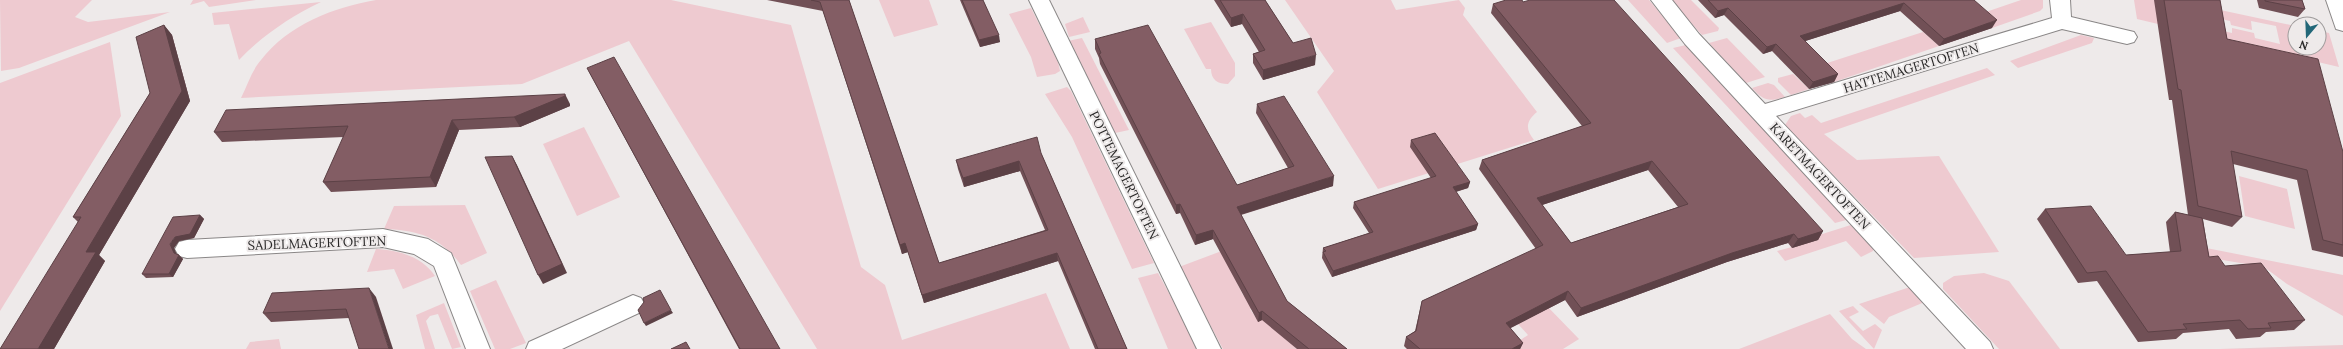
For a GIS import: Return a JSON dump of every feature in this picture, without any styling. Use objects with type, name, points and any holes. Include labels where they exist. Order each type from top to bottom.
[{"type":"street","name":"POTTEMAGERTOFTEN","points":[[1038,0],[1209,349]]},
{"type":"street","name":"KARETMAGERTOFTEN","points":[[1662,0],[1692,38],[1760,113],[1981,349]]},
{"type":"street","points":[[2060,0],[2062,22]]},
{"type":"street","points":[[2336,0],[2343,24]]},
{"type":"street","name":"HATTEMAGERTOFTEN","points":[[1760,113],[2062,22],[2127,37]]},
{"type":"street","name":"SADELMAGERTOFTEN","points":[[187,249],[383,238],[420,246],[443,260],[478,349]]},
{"type":"street","points":[[538,349],[633,305]]},
{"type":"shaded area","points":[[0,0],[92,0],[75,17],[88,22],[170,12],[19,68],[1,71]]},
{"type":"shaded area","points":[[193,0],[256,0],[209,7],[204,1],[190,5]]},
{"type":"shaded area","points":[[376,0],[671,0],[791,25],[861,267],[885,285],[902,340],[1046,293],[1070,349],[817,349],[629,41],[522,84],[241,98],[252,73],[258,64],[284,37],[298,27],[328,13],[344,7]]},
{"type":"shaded area","points":[[879,0],[929,0],[938,25],[894,37]]},
{"type":"shaded area","points":[[1285,0],[1391,0],[1396,10],[1459,0],[1465,8],[1463,15],[1537,112],[1533,115],[1528,125],[1529,132],[1534,140],[1378,189],[1317,92],[1334,71]]},
{"type":"shaded area","points":[[1628,0],[1649,0],[1681,38],[1667,43]]},
{"type":"shaded area","points":[[1670,0],[1691,0],[1719,28],[1718,31],[1702,35]]},
{"type":"shaded area","points":[[2021,0],[2043,0],[2043,8],[2040,11],[1992,28],[1977,15]]},
{"type":"shaded area","points":[[2134,0],[2155,0],[2158,16],[2232,33],[2232,28],[2254,33],[2255,38],[2280,44],[2276,26],[2251,21],[2252,30],[2231,25],[2230,21],[2212,17],[2211,8],[2287,24],[2287,55],[2137,19]]},
{"type":"shaded area","points":[[321,2],[277,27],[239,60],[229,24],[214,25],[212,13]]},
{"type":"shaded area","points":[[1031,8],[1058,62],[1060,71],[1055,74],[1037,77],[1031,57],[1009,14]]},
{"type":"shaded area","points":[[1083,17],[1090,32],[1069,37],[1065,24]]},
{"type":"shaded area","points":[[1211,22],[1235,63],[1235,76],[1228,84],[1216,81],[1212,76],[1211,69],[1206,69],[1184,29]]},
{"type":"shaded area","points":[[1923,32],[1939,46],[1834,82],[1818,66]]},
{"type":"shaded area","points":[[2327,33],[2329,33],[2339,67],[2293,56],[2327,56]]},
{"type":"shaded area","points":[[2081,35],[2094,38],[2092,43],[2018,68],[2010,61]]},
{"type":"shaded area","points":[[1082,38],[1129,130],[1115,133],[1068,41]]},
{"type":"shaded area","points":[[1727,38],[1765,77],[1746,83],[1709,43]]},
{"type":"shaded area","points":[[110,42],[121,116],[0,311],[0,83]]},
{"type":"shaded area","points":[[1686,45],[1850,219],[1835,223],[1673,48]]},
{"type":"shaded area","points":[[1987,68],[1995,75],[1824,134],[1857,160],[1939,156],[1999,252],[1914,258],[1785,125],[1791,116],[1800,113],[1805,118],[1812,115],[1821,123]]},
{"type":"shaded area","points":[[1793,74],[1809,89],[1791,95],[1778,82],[1778,78]]},
{"type":"shaded area","points":[[1768,83],[1774,85],[1785,97],[1770,100],[1760,96],[1752,88]]},
{"type":"shaded area","points":[[1067,87],[1071,91],[1154,263],[1132,269],[1072,137],[1045,94]]},
{"type":"shaded area","points":[[584,127],[620,197],[577,216],[543,144]]},
{"type":"shaded area","points":[[2239,176],[2287,189],[2295,229],[2245,216]]},
{"type":"shaded area","points":[[465,205],[487,253],[461,265],[445,248],[427,237],[418,233],[384,229],[394,206]]},
{"type":"shaded area","points":[[1854,224],[1874,247],[1873,251],[1861,257],[1846,241],[1785,261],[1777,251],[1818,240],[1816,236]]},
{"type":"shaded area","points":[[2176,242],[2343,275],[2343,316],[2287,284],[2264,267],[2181,253]]},
{"type":"shaded area","points":[[376,249],[408,255],[423,263],[435,276],[403,289],[394,269],[367,272]]},
{"type":"shaded area","points":[[1227,249],[1245,279],[1237,283],[1243,295],[1258,306],[1250,309],[1258,321],[1264,318],[1297,349],[1223,349],[1179,267]]},
{"type":"shaded area","points":[[1158,273],[1199,349],[1168,349],[1138,278]]},
{"type":"shaded area","points":[[1984,273],[2009,281],[2060,349],[1999,349],[1943,289],[1943,283],[1954,276]]},
{"type":"shaded area","points":[[496,280],[526,343],[510,349],[495,349],[470,291]]},
{"type":"shaded area","points":[[1910,287],[1927,301],[1889,317],[1884,324],[1859,304]]},
{"type":"shaded area","points":[[444,303],[461,347],[452,349],[438,314],[430,316],[426,321],[435,349],[425,349],[416,315]]},
{"type":"shaded area","points":[[1545,304],[1579,339],[1563,349],[1517,349],[1513,345],[1528,335],[1518,324]]},
{"type":"shaded area","points":[[1853,306],[1859,312],[1849,317],[1863,331],[1875,324],[1882,330],[1874,349],[1839,311]]},
{"type":"shaded area","points":[[1830,314],[1852,339],[1866,349],[1739,349]]},
{"type":"shaded area","points":[[279,339],[281,349],[246,349],[250,342]]},
{"type":"shaded area","points":[[2343,345],[2343,349],[2219,349]]},
{"type":"building","points":[[811,0],[849,0],[939,263],[1048,230],[1019,161],[963,178],[956,160],[1037,137],[1041,153],[1127,349],[1098,349],[1057,253],[922,295],[905,243],[900,245],[820,2]]},
{"type":"building","points":[[962,0],[983,0],[999,35],[979,40]]},
{"type":"building","points":[[1220,0],[1265,0],[1293,43],[1311,38],[1316,55],[1263,70],[1253,54],[1265,50],[1243,14],[1231,18]]},
{"type":"building","points":[[1506,0],[1522,0],[1523,2],[1530,0],[1614,0],[1823,231],[1798,239],[1794,234],[1732,253],[1581,308],[1568,291],[1506,323],[1523,343],[1512,349],[1420,349],[1406,337],[1416,331],[1422,301],[1543,245],[1482,160],[1591,123],[1493,4]],"holes":[[[1652,161],[1688,204],[1571,243],[1537,198]]]},
{"type":"building","points":[[1708,0],[1974,0],[1997,20],[1944,39],[1904,3],[1800,36],[1838,74],[1813,82],[1776,44],[1767,47],[1728,8],[1718,11]]},
{"type":"building","points":[[2164,0],[2220,0],[2227,39],[2287,52],[2287,56],[2304,56],[2318,59],[2343,152],[2343,245],[2323,240],[2307,170],[2231,151],[2242,217],[2198,206],[2181,90],[2178,89]]},
{"type":"building","points":[[2302,0],[2305,9],[2265,1]]},
{"type":"building","points":[[164,25],[182,91],[86,252],[96,252],[38,349],[0,349],[81,217],[73,217],[150,93],[136,37]]},
{"type":"building","points":[[1148,25],[1237,185],[1294,166],[1257,104],[1284,96],[1334,176],[1237,207],[1287,301],[1347,349],[1309,349],[1262,311],[1259,313],[1213,230],[1196,235],[1180,204],[1176,205],[1099,54],[1101,53],[1095,39]]},
{"type":"building","points":[[614,57],[780,349],[740,349],[587,68]]},
{"type":"building","points":[[565,94],[565,96],[514,117],[452,120],[430,177],[323,182],[348,126],[214,132],[226,110]]},
{"type":"building","points":[[1435,133],[1470,182],[1453,187],[1478,224],[1333,271],[1323,252],[1326,251],[1323,248],[1373,232],[1354,202],[1436,176],[1411,140]]},
{"type":"building","points":[[512,156],[562,264],[538,275],[485,157]]},
{"type":"building","points":[[2091,206],[2126,255],[2181,251],[2175,212],[2202,218],[2209,257],[2218,256],[2225,266],[2261,263],[2305,320],[2268,323],[2271,328],[2248,329],[2240,320],[2183,324],[2187,329],[2148,332],[2106,271],[2087,273],[2045,209]]},
{"type":"building","points":[[200,215],[190,234],[175,237],[170,244],[174,253],[179,255],[169,274],[142,274],[173,217]]},
{"type":"building","points":[[369,288],[389,349],[359,349],[346,309],[263,313],[272,293]]},
{"type":"building","points":[[660,290],[671,310],[644,323],[638,310],[644,302],[643,298]]},
{"type":"building","points":[[686,342],[690,349],[671,349]]}]
